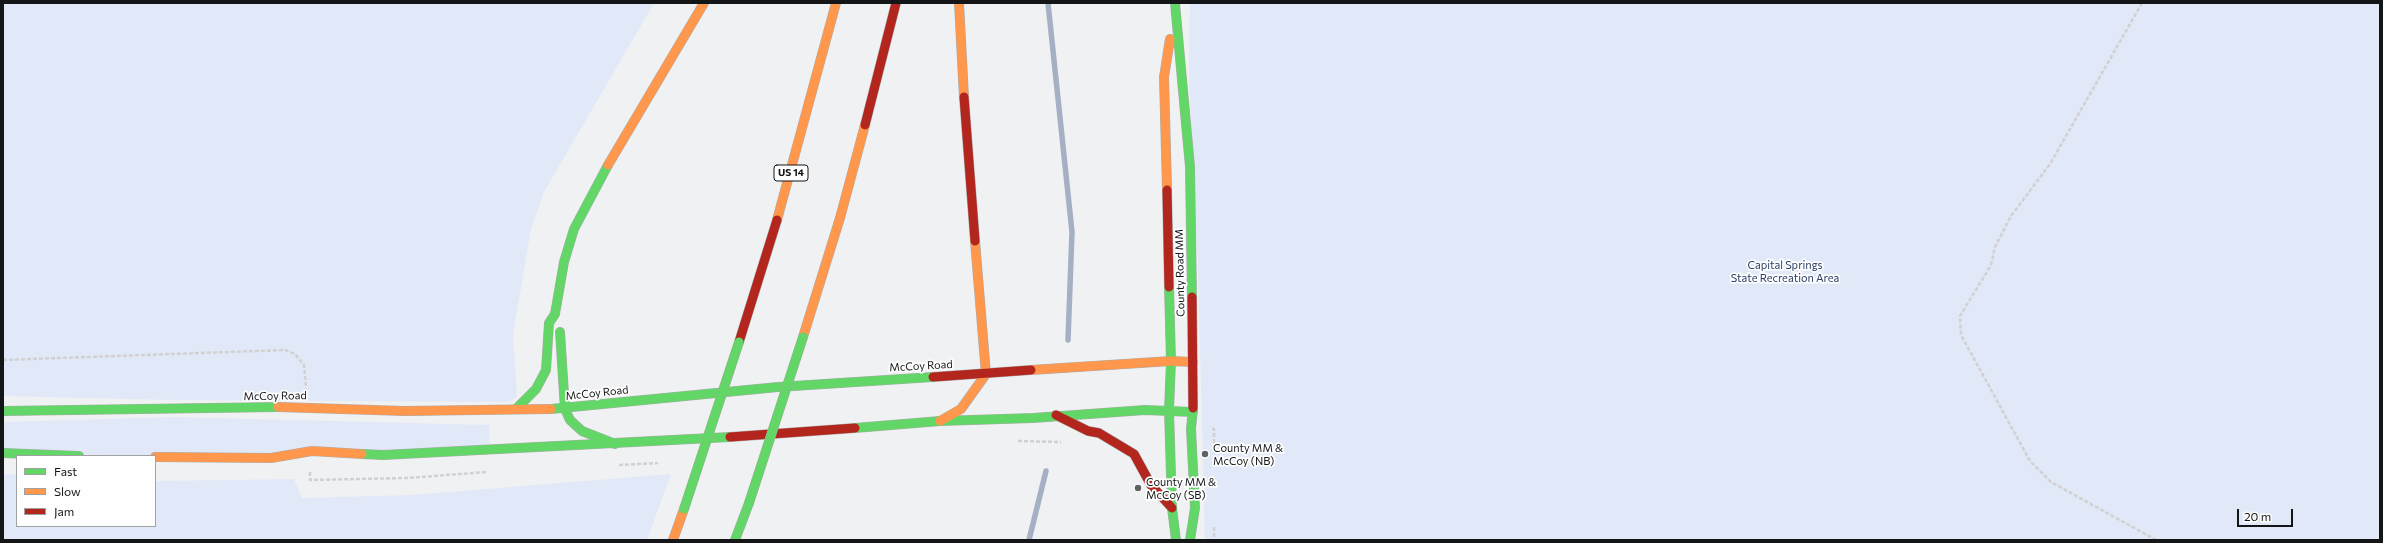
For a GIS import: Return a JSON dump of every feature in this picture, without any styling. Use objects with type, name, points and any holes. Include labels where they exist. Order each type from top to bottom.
[{"type":"main road","points":[[517,408],[536,389],[546,370],[549,323],[555,314],[564,262],[574,229],[610,160],[704,3]]},
{"type":"main road","name":"US 14","points":[[673,540],[780,215],[836,3]]},
{"type":"main road","points":[[735,540],[749,503],[803,337],[850,182],[874,94],[896,3]]},
{"type":"main road","points":[[940,421],[961,409],[986,374],[964,98],[959,3]]},
{"type":"main road","name":"County Road MM","points":[[1175,5],[1164,77],[1170,361],[1169,410],[1172,508],[1176,540]]},
{"type":"main road","name":"County Road MM","points":[[1175,5],[1190,167],[1193,362],[1193,412],[1191,429],[1195,508],[1190,540]]},
{"type":"main road","points":[[555,314],[560,323],[564,409],[570,420],[582,431],[615,444]]},
{"type":"main road","name":"McCoy Road","points":[[3,411],[307,407],[404,412],[517,408],[564,409],[778,387],[1170,361],[1193,362]]},
{"type":"main road","points":[[156,457],[270,458],[312,451],[382,455],[772,435],[940,421],[1033,418],[1055,415],[1169,410],[1193,412]]},
{"type":"main road","points":[[1055,415],[1088,431],[1099,433],[1134,454],[1150,485],[1172,508]]},
{"type":"main road","points":[[3,453],[54,455]]},
{"type":"path","points":[[2142,3],[2050,164],[2010,216],[1995,247],[1991,265],[1960,316],[1961,335],[2030,461],[2051,482],[2156,540]]},
{"type":"path","points":[[1214,429],[1214,448]]},
{"type":"green space","points":[[3,3],[654,3],[544,192],[531,229],[513,335],[517,397],[508,402],[171,400],[3,396]]},
{"type":"green space","name":"Capital Springs State Recreation Area","points":[[1190,3],[2380,3],[2380,540],[1205,540],[1198,269],[1189,78]]},
{"type":"green space","points":[[175,417],[489,425],[490,450],[156,456],[3,453],[3,422]]},
{"type":"green space","points":[[3,474],[16,475],[16,527],[156,527],[156,481],[294,479],[302,498],[411,495],[671,474],[647,540],[3,540]]},
{"type":"waterway","points":[[1048,3],[1072,232],[1068,340]]},
{"type":"waterway","points":[[1029,540],[1046,471]]},
{"type":"traffic: fast","points":[[1175,3],[1190,167],[1192,297]]},
{"type":"traffic: fast","points":[[517,408],[536,389],[546,370],[549,323],[555,314],[564,262],[574,229],[608,165]]},
{"type":"traffic: fast","points":[[1169,287],[1171,361],[1169,410],[1172,508],[1176,540]]},
{"type":"traffic: fast","points":[[560,332],[565,409],[570,420],[582,431],[615,444]]},
{"type":"traffic: fast","points":[[749,503],[803,337]]},
{"type":"traffic: fast","points":[[684,509],[739,342]]},
{"type":"traffic: fast","points":[[551,409],[778,387],[933,377]]},
{"type":"traffic: fast","points":[[3,411],[278,407]]},
{"type":"traffic: fast","points":[[1190,540],[1195,508],[1191,429],[1193,408]]},
{"type":"traffic: fast","points":[[855,428],[940,421],[1033,418],[1145,410],[1193,412]]},
{"type":"traffic: fast","points":[[362,454],[383,455],[730,437]]},
{"type":"traffic: fast","points":[[3,453],[54,455]]},
{"type":"traffic: fast","points":[[735,540],[749,503]]},
{"type":"traffic: slow","points":[[608,165],[704,3]]},
{"type":"traffic: slow","points":[[777,220],[836,3]]},
{"type":"traffic: slow","points":[[959,3],[964,97]]},
{"type":"traffic: slow","points":[[1167,190],[1164,77],[1170,39]]},
{"type":"traffic: slow","points":[[803,337],[840,218],[865,125]]},
{"type":"traffic: slow","points":[[940,421],[961,409],[986,374],[975,241]]},
{"type":"traffic: slow","points":[[1031,370],[1171,361],[1193,362]]},
{"type":"traffic: slow","points":[[278,407],[405,411],[551,409]]},
{"type":"traffic: slow","points":[[156,457],[271,458],[312,451],[362,454]]},
{"type":"traffic: slow","points":[[673,540],[684,509]]},
{"type":"traffic: jam","points":[[865,125],[896,3]]},
{"type":"traffic: jam","points":[[964,97],[975,241]]},
{"type":"traffic: jam","points":[[1167,190],[1169,287]]},
{"type":"traffic: jam","points":[[739,342],[777,220]]},
{"type":"traffic: jam","points":[[1192,297],[1193,408]]},
{"type":"traffic: jam","points":[[933,377],[1031,370]]},
{"type":"traffic: jam","points":[[1056,415],[1088,431],[1099,433],[1134,454],[1151,485],[1172,508]]},
{"type":"traffic: jam","points":[[730,437],[855,428]]},
{"type":"place","name":"County MM & McCoy (NB)","points":[[1205,454]]},
{"type":"place","name":"County MM & McCoy (SB)","points":[[1138,488]]}]
